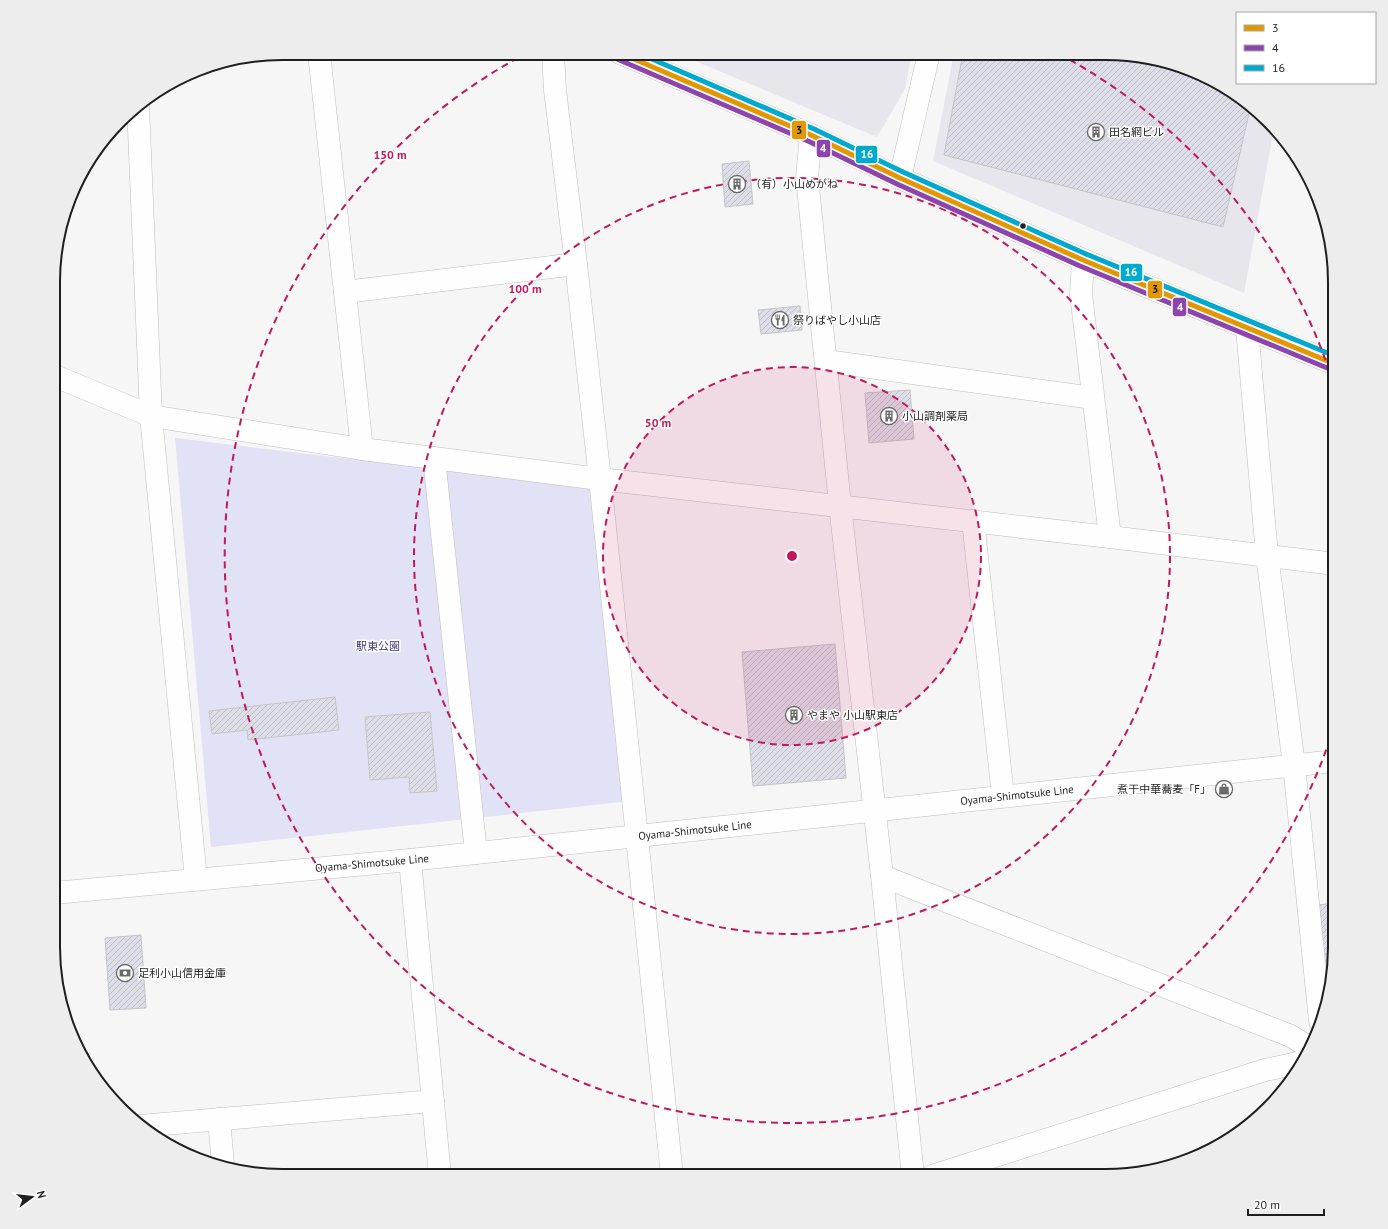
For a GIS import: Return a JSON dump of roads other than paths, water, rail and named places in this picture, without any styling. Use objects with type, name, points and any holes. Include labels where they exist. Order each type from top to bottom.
[{"type":"street","points":[[320,60],[362,449]]},
{"type":"street","points":[[553,60],[555,90],[600,478],[671,1169]]},
{"type":"street","points":[[636,60],[811,135],[900,178],[1083,260],[1328,361]]},
{"type":"street","points":[[900,178],[927,60]]},
{"type":"street","points":[[138,113],[151,416],[196,880]]},
{"type":"street","points":[[811,135],[807,177],[840,505],[882,876],[912,1169]]},
{"type":"street","points":[[1083,260],[1081,294],[1110,537]]},
{"type":"street","points":[[345,292],[576,264]]},
{"type":"street","points":[[1247,328],[1267,555],[1294,765],[1319,1009]]},
{"type":"street","points":[[826,361],[1093,398]]},
{"type":"street","points":[[60,378],[151,416],[362,449],[1328,563]]},
{"type":"street","points":[[434,458],[476,853]]},
{"type":"street","points":[[974,521],[1003,796]]},
{"type":"street","name":"Oyama-Shimotsuke Line","points":[[60,892],[410,860],[1328,762]]},
{"type":"street","points":[[410,860],[439,1169]]},
{"type":"street","points":[[882,876],[1291,1036],[1305,1045]]},
{"type":"street","points":[[954,1169],[1265,1070],[1295,1064]]},
{"type":"street","points":[[150,1125],[433,1101]]},
{"type":"street","points":[[219,1119],[223,1161]]},
{"type":"place","name":"田名網ビル","points":[[1096,132]]},
{"type":"place","name":"（有）小山めがね","points":[[737,184]]},
{"type":"place","name":"祭りばやし小山店","points":[[780,320]]},
{"type":"place","name":"小山調剤薬局","points":[[889,416]]},
{"type":"place","name":"やまや 小山駅東店","points":[[794,715]]},
{"type":"place","name":"煮干中華蕎麦「F」","points":[[1224,789]]},
{"type":"place","name":"足利小山信用金庫","points":[[125,973]]},
{"type":"park label","name":"駅東公園","points":[[378,646]]}]
